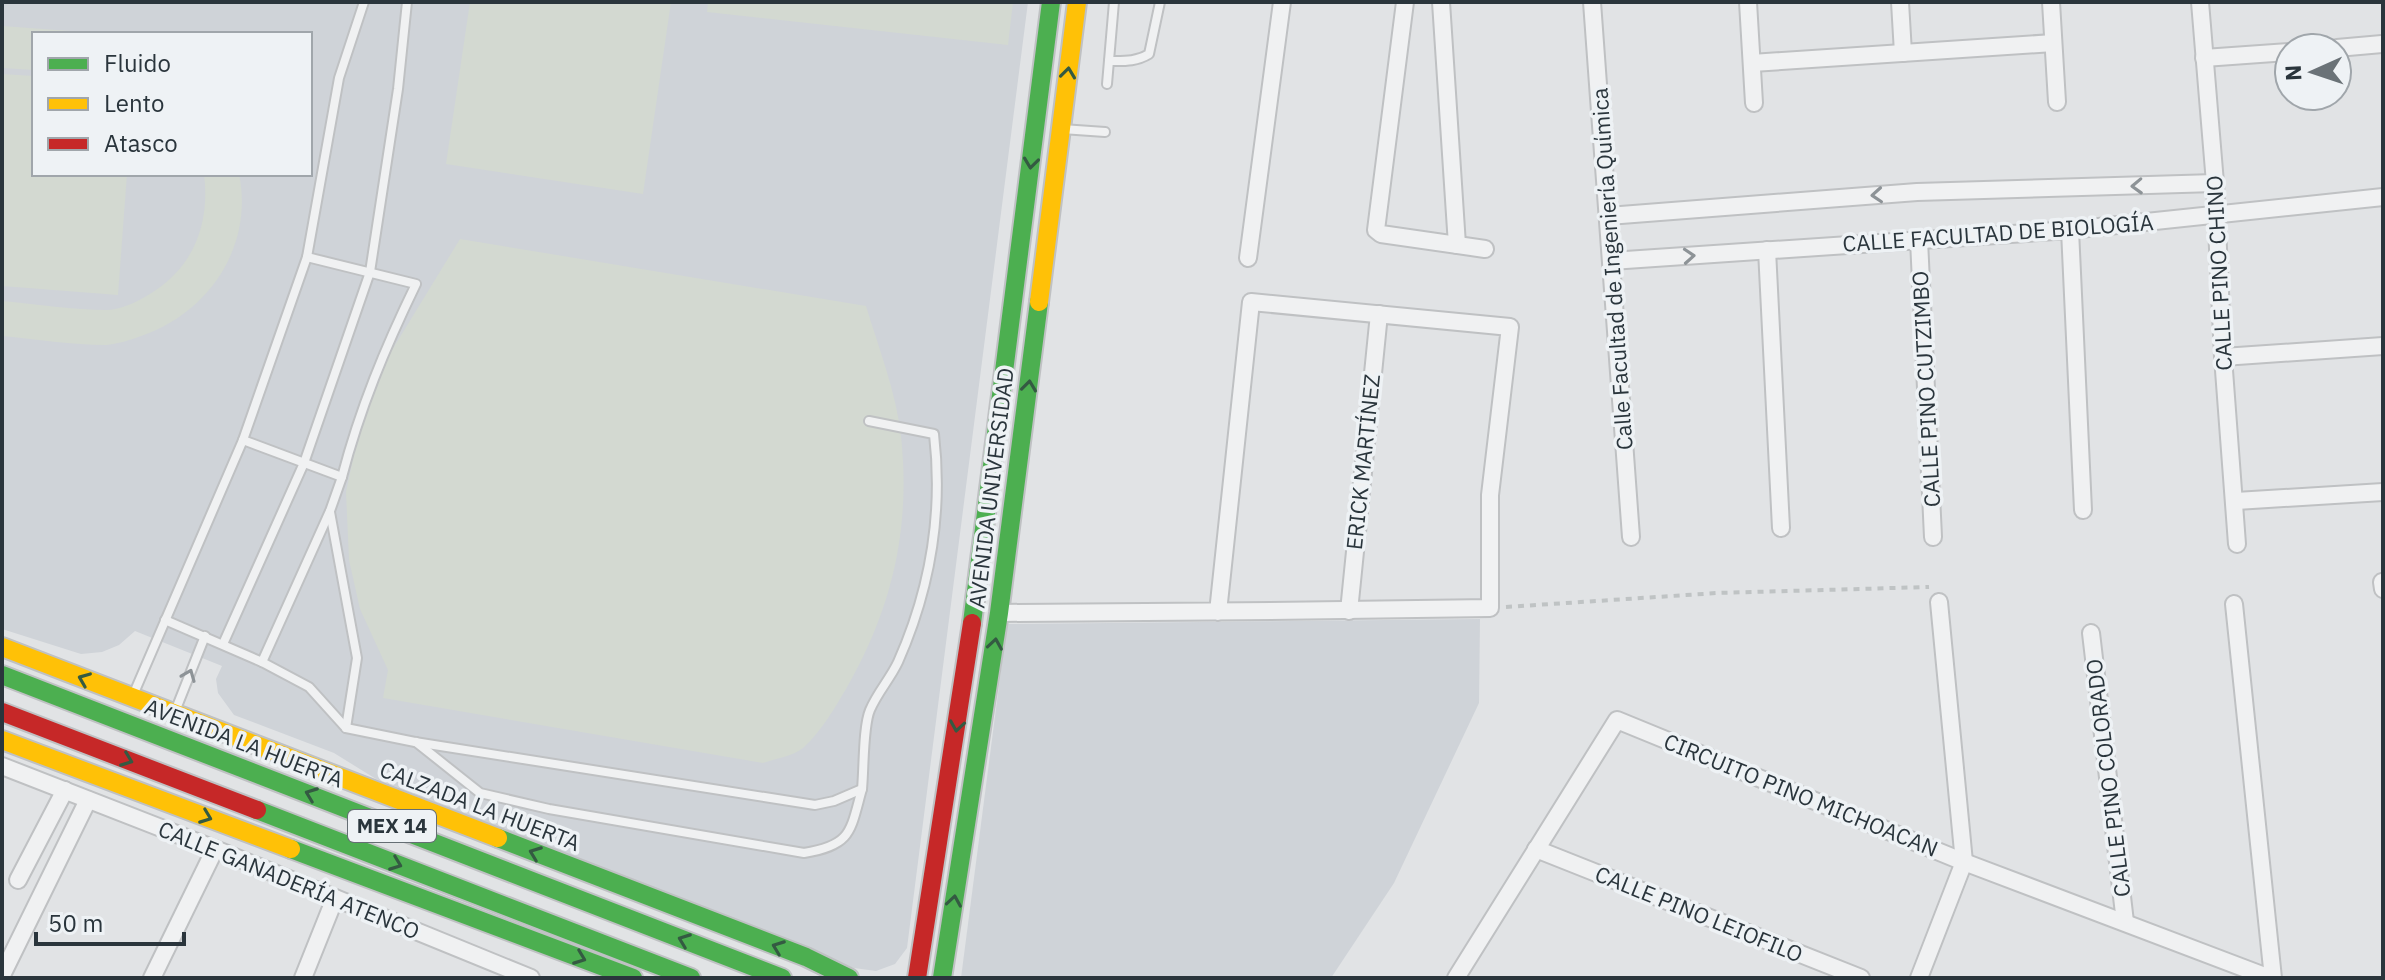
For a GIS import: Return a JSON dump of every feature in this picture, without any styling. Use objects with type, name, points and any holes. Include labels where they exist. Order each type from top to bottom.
[{"type":"street","name":"AVENIDA UNIVERSIDAD","points":[[917,978],[967,665],[1051,2]]},
{"type":"street","name":"AVENIDA UNIVERSIDAD","points":[[942,978],[999,613],[1077,2]]},
{"type":"street","points":[[1248,258],[1282,2]]},
{"type":"street","points":[[1405,2],[1376,230],[1381,234],[1485,249]]},
{"type":"street","points":[[1441,2],[1457,245]]},
{"type":"street","name":"Calle Facultad de Ingenierίa Quίmica","points":[[1592,2],[1631,537]]},
{"type":"street","points":[[1748,2],[1754,103]]},
{"type":"street","points":[[1900,2],[1903,53]]},
{"type":"street","points":[[2051,2],[2057,102]]},
{"type":"street","name":"CALLE PINO CHINO","points":[[2200,2],[2215,183],[2223,357],[2237,544]]},
{"type":"street","points":[[1752,63],[2053,43]]},
{"type":"street","points":[[2353,47],[2382,44]]},
{"type":"street","points":[[2204,58],[2273,53]]},
{"type":"street","name":"CALLE FACULTAD DE BIOLOGÍA","points":[[1608,216],[1917,192],[2215,183]]},
{"type":"street","name":"CALLE FACULTAD DE BIOLOGÍA","points":[[1611,261],[2070,230],[2383,197]]},
{"type":"street","points":[[2070,230],[2083,510]]},
{"type":"street","name":"CALLE PINO CUTZIMBO","points":[[1919,240],[1933,537]]},
{"type":"street","points":[[1767,250],[1781,528]]},
{"type":"street","points":[[999,613],[1218,612],[1349,611],[1490,608],[1490,495],[1510,327],[1251,302],[1218,612]]},
{"type":"street","name":"ERICK MARTÍNEZ","points":[[1349,611],[1379,314]]},
{"type":"street","points":[[2223,357],[2383,346]]},
{"type":"street","points":[[2236,501],[2383,492]]},
{"type":"street","points":[[2382,582],[2383,589]]},
{"type":"street","points":[[1919,978],[1964,862],[1939,602]]},
{"type":"street","points":[[2234,604],[2272,978]]},
{"type":"street","name":"CALLE PINO COLORADO","points":[[2091,633],[2125,922]]},
{"type":"street","name":"CALZADA LA HUERTA","points":[[2,647],[806,957],[849,978]]},
{"type":"street","name":"AVENIDA LA HUERTA","points":[[2,675],[782,978]]},
{"type":"street","name":"MEX 14","points":[[2,712],[691,978]]},
{"type":"street","name":"CIRCUITO PINO MICHOACAN","points":[[1456,978],[1617,720],[1964,862],[2272,978]]},
{"type":"street","points":[[2,740],[633,978]]},
{"type":"street","name":"CALLE GANADERÍA ATENCO","points":[[2,766],[531,978]]},
{"type":"street","points":[[18,880],[65,790]]},
{"type":"street","points":[[2,975],[88,800]]},
{"type":"street","points":[[152,978],[215,849]]},
{"type":"street","name":"CALLE PINO LEIOFILO","points":[[1536,849],[1861,978]]},
{"type":"street","points":[[303,978],[335,898]]},
{"type":"street","points":[[543,944],[551,924]]},
{"type":"lane","points":[[131,698],[243,440],[307,257],[339,78],[364,2]]},
{"type":"lane","points":[[223,644],[304,463],[370,272],[398,89],[407,2]]},
{"type":"lane","points":[[1107,84],[1114,2]]},
{"type":"lane","points":[[1109,61],[1141,60],[1149,54],[1160,2]]},
{"type":"lane","points":[[1061,129],[1105,132]]},
{"type":"lane","points":[[262,662],[330,511],[355,426],[378,363],[416,284],[307,257]]},
{"type":"lane","points":[[415,742],[480,793],[549,809],[804,853],[829,849],[850,833],[862,789],[869,712],[897,664],[923,594],[935,536],[937,459],[934,434],[869,421]]},
{"type":"lane","points":[[243,440],[342,477]]},
{"type":"lane","points":[[330,511],[357,658],[346,728]]},
{"type":"lane","points":[[165,620],[262,662],[309,687],[346,728],[415,742],[815,805],[862,789]]},
{"type":"lane","points":[[174,714],[205,636]]},
{"type":"path","points":[[1490,608],[1717,593],[1935,587],[1939,602]]},
{"type":"shaded area","points":[[2,2],[1028,2],[907,948],[895,964],[876,971],[854,968],[376,779],[334,753],[234,715],[218,693],[216,679],[222,666],[135,631],[119,645],[102,652],[81,654],[2,629]]},
{"type":"shaded area","points":[[470,2],[671,2],[643,194],[446,164]]},
{"type":"shaded area","points":[[708,2],[1013,2],[1008,45],[707,12]]},
{"type":"shaded area","points":[[2,26],[84,32],[32,32],[32,70],[2,68]]},
{"type":"shaded area","points":[[2,74],[32,76],[32,176],[127,176],[118,295],[2,286]]},
{"type":"shaded area","points":[[204,176],[239,176],[240,226],[233,251],[221,273],[206,294],[187,311],[141,336],[110,344],[2,336],[2,301],[108,310],[120,308],[153,292],[180,269],[189,255],[202,225]]},
{"type":"shaded area","points":[[460,239],[866,306],[899,420],[903,470],[900,536],[886,598],[862,659],[827,720],[799,751],[763,763],[383,698],[388,670],[360,609],[349,560],[346,492],[360,426],[381,368]]},
{"type":"shaded area","points":[[1480,619],[1479,703],[1394,883],[1331,978],[961,978],[1007,624]]},
{"type":"traffic: fast","points":[[972,623],[1051,2]]},
{"type":"traffic: fast","points":[[942,978],[999,613],[1039,302]]},
{"type":"traffic: fast","points":[[2,675],[782,978]]},
{"type":"traffic: fast","points":[[257,810],[691,978]]},
{"type":"traffic: fast","points":[[498,838],[806,957],[849,978]]},
{"type":"traffic: fast","points":[[291,849],[633,978]]},
{"type":"traffic: slow","points":[[1039,302],[1077,2]]},
{"type":"traffic: slow","points":[[2,647],[498,838]]},
{"type":"traffic: slow","points":[[2,740],[291,849]]},
{"type":"traffic: jam","points":[[917,978],[972,623]]},
{"type":"traffic: jam","points":[[2,712],[257,810]]}]
